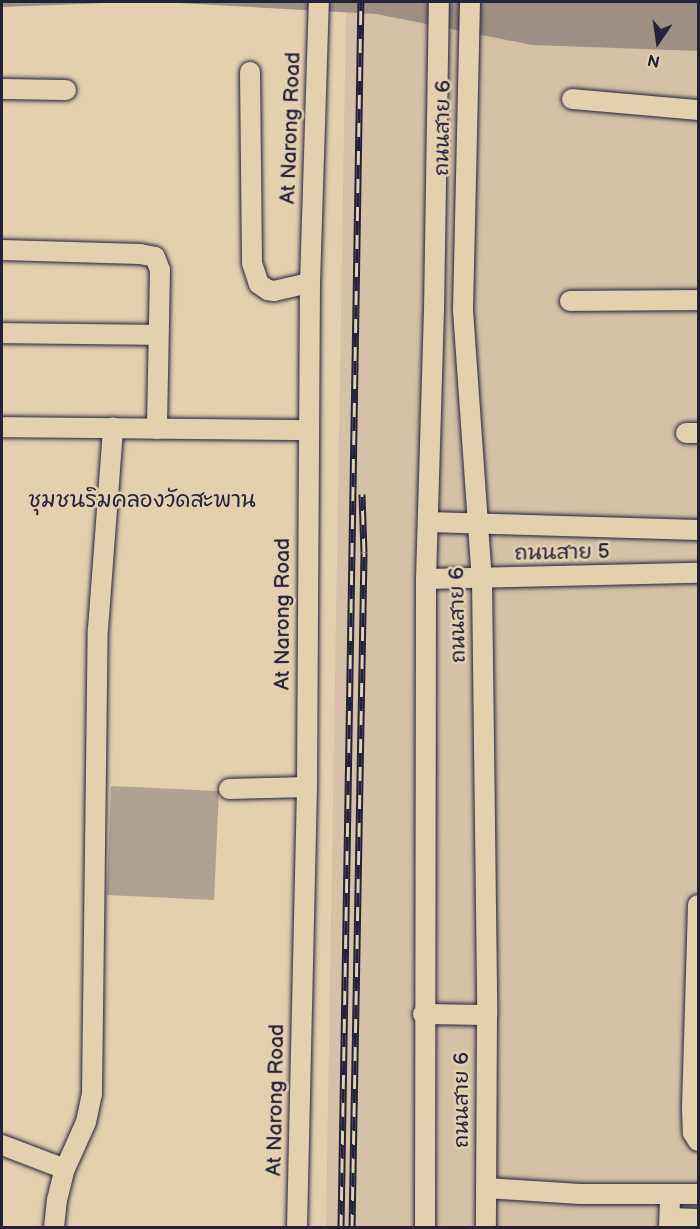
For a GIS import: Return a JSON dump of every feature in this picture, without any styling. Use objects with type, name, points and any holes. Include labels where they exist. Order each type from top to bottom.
[{"type":"street","name":"At Narong Road","points":[[297,1227],[307,787],[310,284],[319,2]]},
{"type":"street","name":"ถนนสาย 6","points":[[425,1227],[423,1014],[426,579],[434,311],[439,2]]},
{"type":"street","name":"ถนนสาย 6","points":[[470,2],[463,310],[480,523],[482,579],[487,1015],[486,1227]]},
{"type":"street","points":[[250,72],[252,263],[259,284],[268,290],[274,291],[310,284]]},
{"type":"street","points":[[2,89],[66,90]]},
{"type":"street","points":[[572,99],[699,110]]},
{"type":"street","points":[[2,250],[141,254],[155,257],[160,270],[157,429]]},
{"type":"street","points":[[570,301],[699,300]]},
{"type":"street","points":[[2,333],[158,335]]},
{"type":"street","points":[[2,427],[308,430]]},
{"type":"street","points":[[54,1227],[57,1200],[65,1169],[86,1122],[92,1094],[98,629],[113,428]]},
{"type":"street","name":"ถนนสาย 5","points":[[428,522],[699,530]]},
{"type":"street","name":"ถนนสาย 5","points":[[426,579],[699,573]]},
{"type":"street","points":[[229,789],[307,787]]},
{"type":"street","points":[[699,905],[692,1109],[693,1133],[699,1141]]},
{"type":"street","points":[[423,1014],[487,1015]]},
{"type":"street","points":[[2,1145],[65,1169]]},
{"type":"street","points":[[486,1188],[580,1194],[699,1194]]},
{"type":"street","points":[[670,1194],[669,1223],[699,1218]]},
{"type":"shaded area","points":[[2,2],[132,2],[2,7]]},
{"type":"shaded area","points":[[160,2],[698,2],[698,51],[532,45],[376,14]]},
{"type":"shaded area","points":[[346,12],[376,14],[532,45],[698,51],[698,1227],[326,1228]]},
{"type":"building","points":[[111,786],[219,791],[214,900],[107,895]]},
{"type":"railway","points":[[341,1228],[361,2]]},
{"type":"railway","points":[[352,1228],[364,552],[362,494]]},
{"type":"district","name":"ชุมชนริมคลองวัดสะพาน","points":[[142,501]]}]
